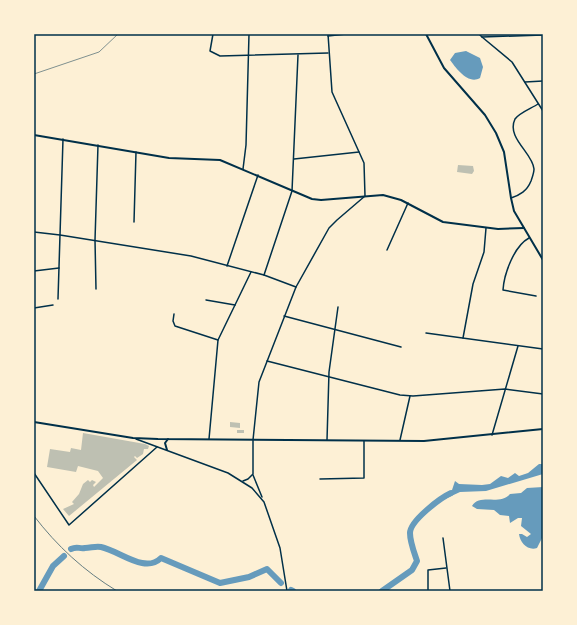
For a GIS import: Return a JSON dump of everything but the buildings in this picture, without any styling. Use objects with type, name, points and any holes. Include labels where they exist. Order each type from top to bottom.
[{"type":"street","points":[[213,34],[210,47],[211,52],[220,56],[328,53]]},
{"type":"street","points":[[244,169],[249,34]]},
{"type":"street","points":[[346,34],[328,35],[328,53],[334,96],[364,163],[365,196]]},
{"type":"street","points":[[426,34],[444,68],[485,115],[496,133],[505,160],[514,211],[543,260]]},
{"type":"street","points":[[479,34],[512,62],[543,111]]},
{"type":"street","points":[[482,37],[543,36]]},
{"type":"street","points":[[264,275],[292,191],[298,55]]},
{"type":"street","points":[[525,82],[543,81]]},
{"type":"street","points":[[511,198],[518,196],[527,189],[534,170],[532,163],[516,136],[515,121],[518,116],[538,104]]},
{"type":"street","points":[[34,135],[169,158],[214,159],[244,169],[292,191],[316,200],[365,196],[391,197],[408,203],[443,222],[486,228],[524,228]]},
{"type":"street","points":[[58,299],[63,139]]},
{"type":"street","points":[[96,289],[95,240],[98,145]]},
{"type":"street","points":[[134,222],[136,152]]},
{"type":"street","points":[[294,159],[359,152]]},
{"type":"street","points":[[227,266],[258,175]]},
{"type":"street","points":[[287,591],[280,548],[253,474],[253,440],[258,388],[296,287],[330,228],[365,196]]},
{"type":"street","points":[[387,250],[408,203]]},
{"type":"street","points":[[463,338],[473,284],[484,252],[486,228]]},
{"type":"street","points":[[34,232],[95,240],[192,256],[264,275],[296,287]]},
{"type":"street","points":[[529,238],[521,242],[515,254],[506,276],[504,290],[536,296]]},
{"type":"street","points":[[34,271],[59,268]]},
{"type":"street","points":[[209,440],[218,340],[251,272]]},
{"type":"street","points":[[206,300],[235,305]]},
{"type":"street","points":[[34,308],[53,305]]},
{"type":"street","points":[[327,440],[329,377],[338,307]]},
{"type":"street","points":[[174,314],[173,321],[175,326],[218,340]]},
{"type":"street","points":[[284,316],[401,347]]},
{"type":"street","points":[[426,333],[543,349]]},
{"type":"street","points":[[492,435],[518,346]]},
{"type":"street","points":[[267,361],[390,394],[410,396],[505,389],[543,394]]},
{"type":"street","points":[[400,440],[410,396]]},
{"type":"street","points":[[34,422],[136,438],[209,440],[440,440],[543,429]]},
{"type":"street","points":[[136,438],[221,470],[243,481],[257,492],[264,501]]},
{"type":"street","points":[[167,450],[165,443],[168,439]]},
{"type":"street","points":[[320,478],[364,478],[364,440]]},
{"type":"street","points":[[34,472],[69,524],[157,446]]},
{"type":"street","points":[[243,481],[248,479],[253,474]]},
{"type":"street","points":[[443,538],[450,591]]},
{"type":"street","points":[[428,591],[428,570],[447,568]]},
{"type":"lane","points":[[34,74],[93,55],[99,52],[118,34]]},
{"type":"water","points":[[466,51],[480,58],[483,67],[480,78],[476,80],[463,75],[450,60],[455,53]]},
{"type":"water","points":[[539,464],[543,464],[543,474],[486,491],[460,492],[445,499],[445,496],[452,490],[455,481],[459,484],[490,484],[501,476],[508,478],[515,473],[519,476],[528,473]]},
{"type":"water","points":[[543,487],[543,536],[537,548],[534,549],[525,546],[521,540],[519,534],[527,537],[531,534],[521,526],[522,518],[518,518],[510,523],[509,516],[500,515],[494,510],[477,509],[472,506],[480,500],[501,499],[510,494],[521,493],[527,488]]},
{"type":"waterway","points":[[382,591],[412,570],[417,561],[410,536],[411,528],[415,522],[433,505],[451,493]]},
{"type":"waterway","points":[[71,549],[101,547],[140,563],[148,564],[161,558],[220,583],[249,577],[267,569],[281,583]]},
{"type":"waterway","points":[[39,591],[53,566],[64,556]]},
{"type":"railway","points":[[34,516],[62,548],[93,575],[117,591]]}]
